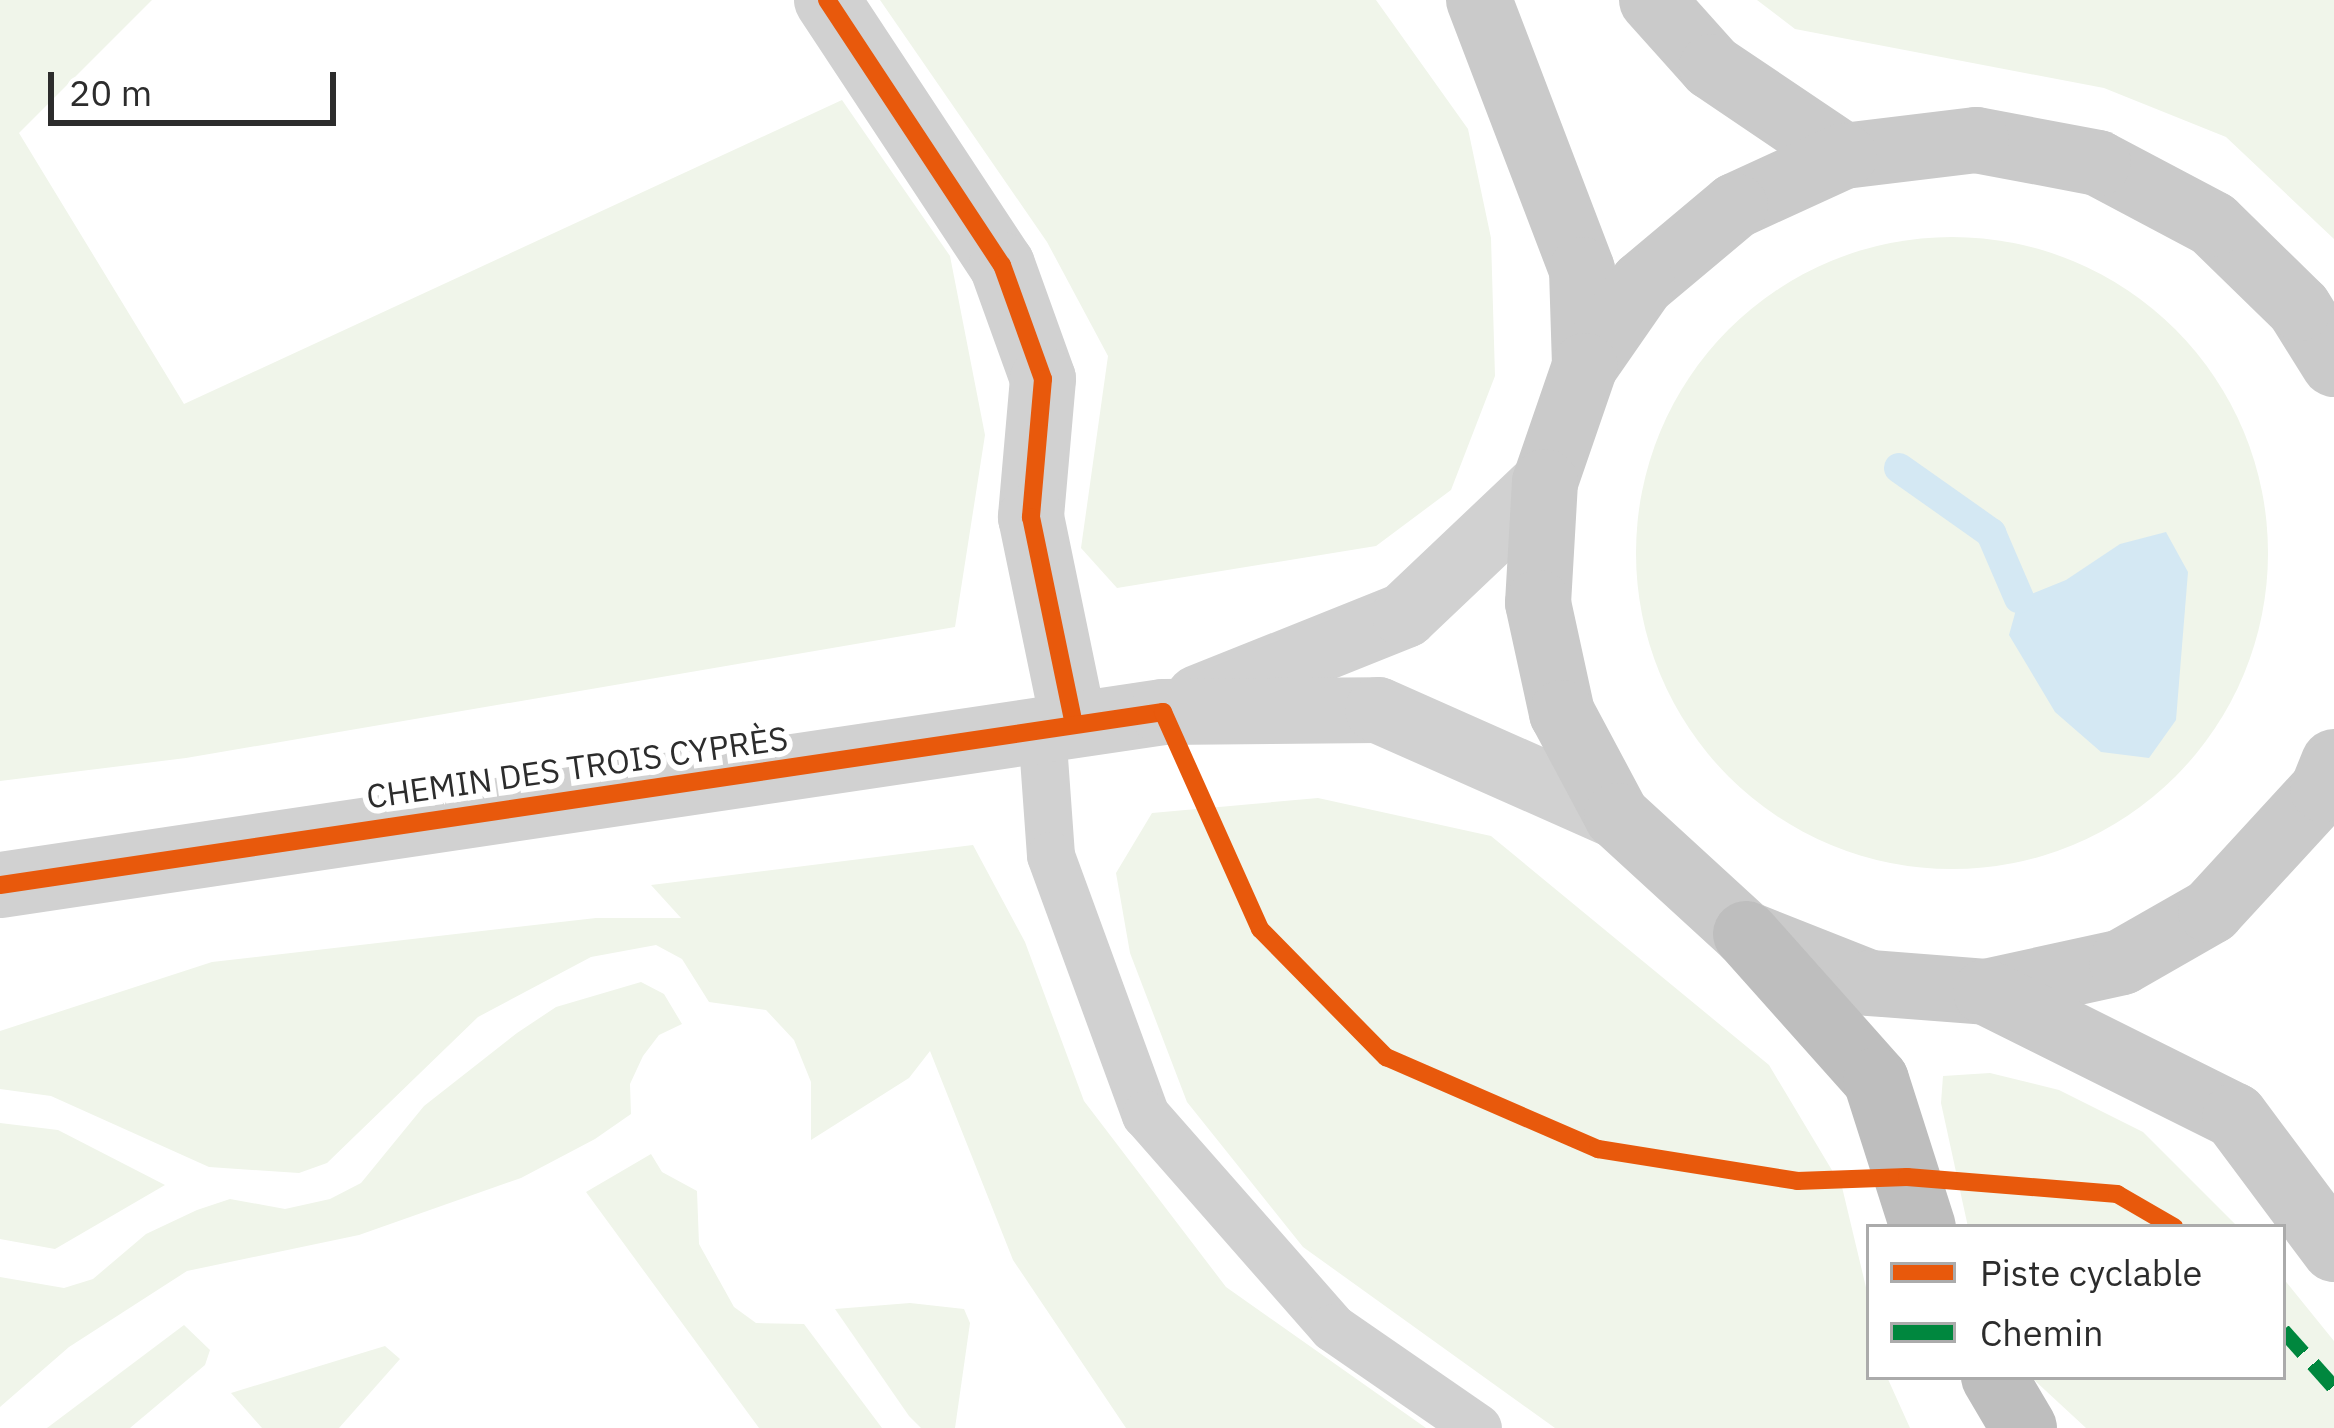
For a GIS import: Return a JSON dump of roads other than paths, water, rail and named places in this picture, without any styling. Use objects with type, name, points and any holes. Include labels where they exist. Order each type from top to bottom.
[{"type":"highway","points":[[1746,934],[1876,1079],[1922,1224]]},
{"type":"highway","points":[[1996,1380],[2024,1428]]},
{"type":"main road","points":[[1479,0],[1582,270],[1586,366]]},
{"type":"main road","points":[[1652,0],[1712,67],[1844,156]]},
{"type":"main road","points":[[2330,801],[2212,911],[2122,962],[1986,992],[1870,983],[1746,934],[1617,816],[1562,713],[1538,603],[1545,482],[1586,366],[1642,284],[1735,206],[1844,156],[1976,140],[2098,163],[2213,224],[2300,308],[2334,364]]},
{"type":"main road","points":[[1986,992],[2236,1116],[2334,1249]]},
{"type":"street","points":[[826,0],[1002,265],[1043,379],[1030,517],[1058,728]]},
{"type":"street","name":"CHEMIN DES TROIS CYPRÈS","points":[[1163,712],[1405,614],[1545,482]]},
{"type":"street","name":"CHEMIN DES TROIS CYPRÈS","points":[[0,885],[1163,712],[1378,710],[1617,816]]},
{"type":"lane","points":[[1058,728],[1051,856],[1146,1115],[1333,1328],[1478,1428]]},
{"type":"water","points":[[2166,532],[2188,572],[2176,720],[2149,758],[2101,752],[2055,712],[2009,635],[2019,599],[2066,580],[2120,544]]},
{"type":"waterway","points":[[1899,468],[1991,533],[2019,598]]}]
